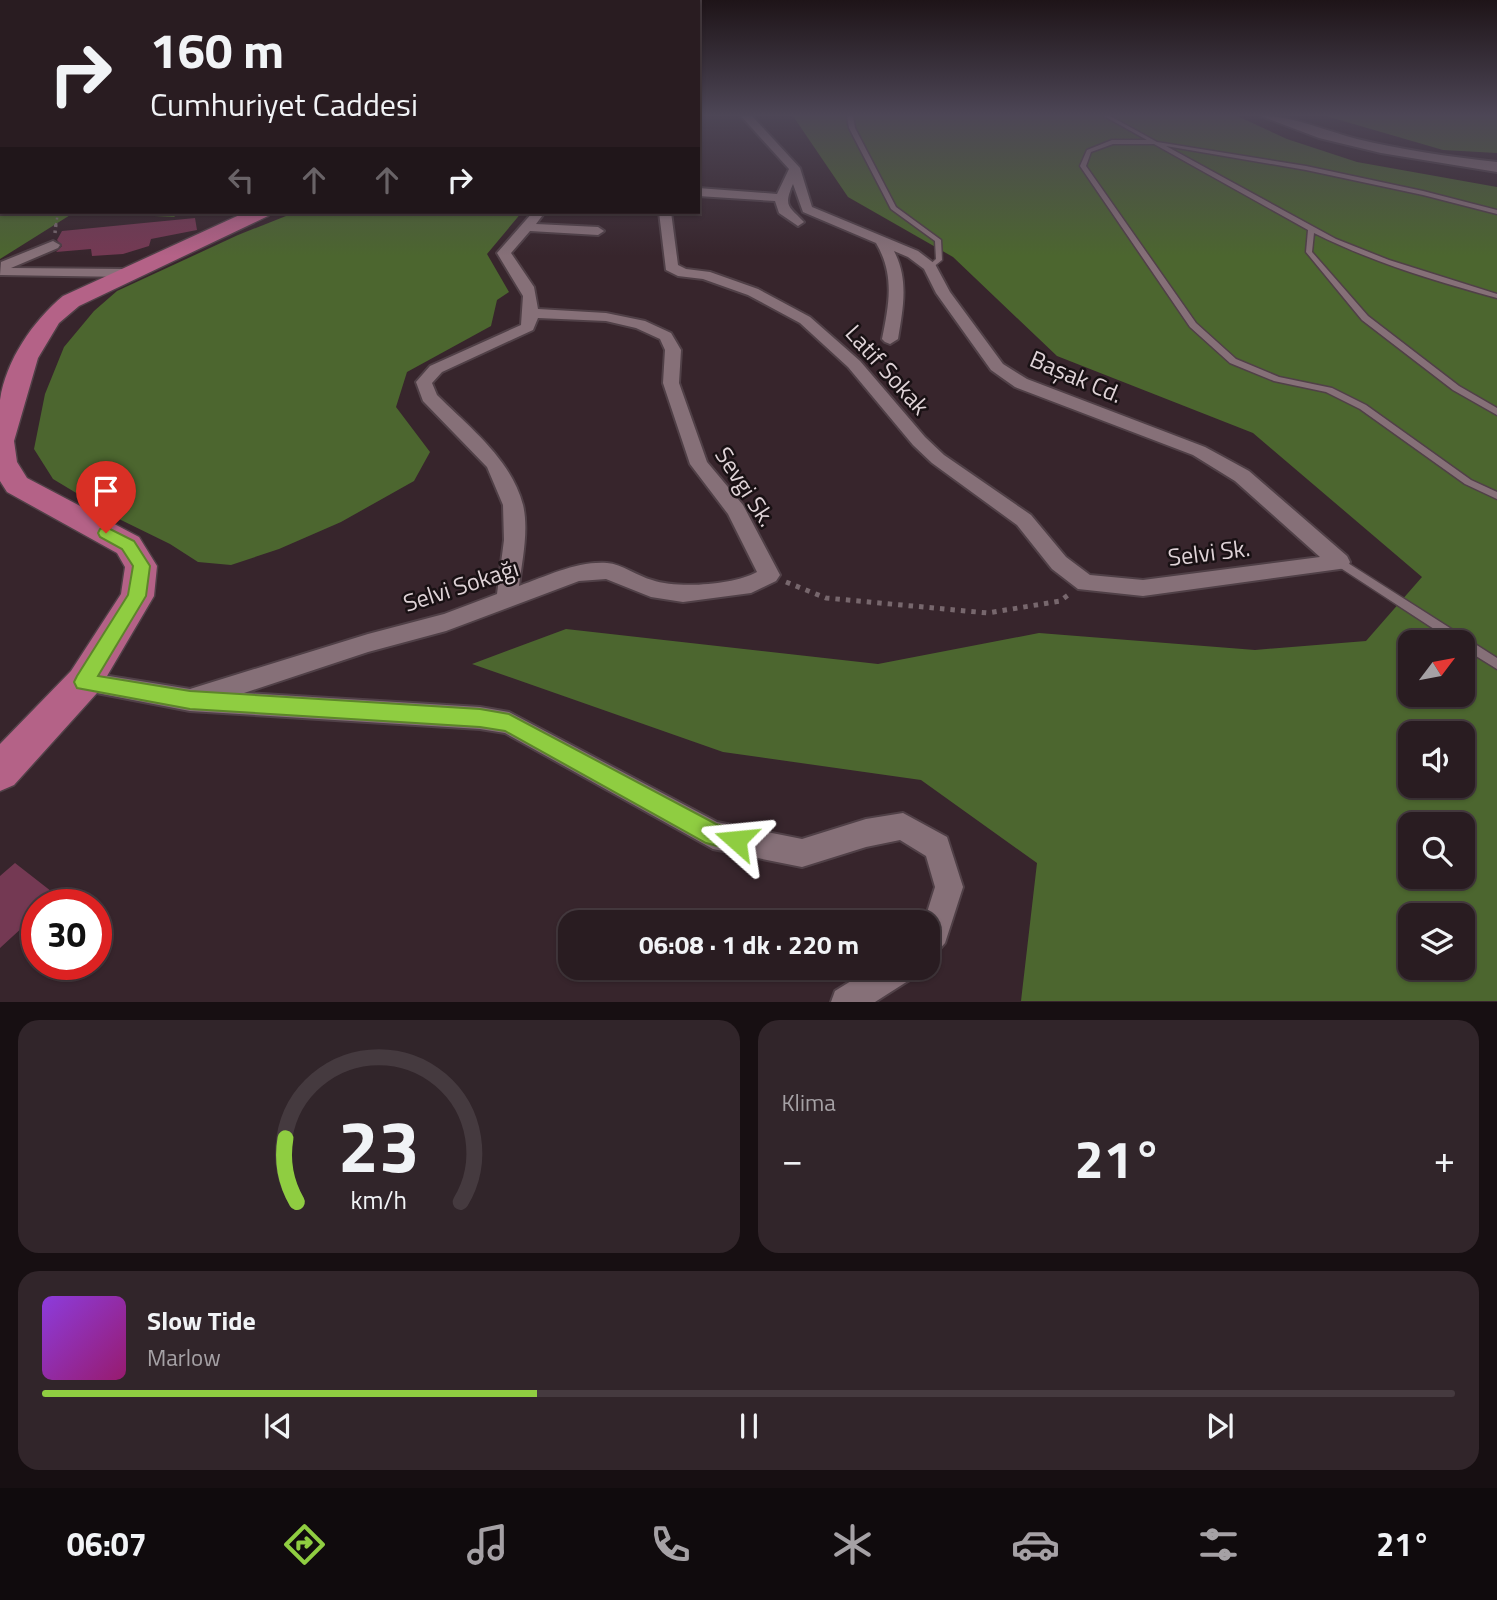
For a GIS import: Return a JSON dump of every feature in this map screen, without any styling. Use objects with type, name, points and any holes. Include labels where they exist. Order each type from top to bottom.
[{"type":"main road","points":[[1459,163],[1497,167]]},
{"type":"main road","points":[[0,772],[84,682],[137,596],[141,566],[128,545],[17,485],[3,463],[0,441],[26,358],[50,319],[71,301],[127,272],[257,214]]},
{"type":"street","name":"Başak Cd.","points":[[790,163],[794,168],[807,209],[913,254],[930,267],[943,293],[997,366],[1021,383],[1199,451],[1242,476],[1340,562]]},
{"type":"street","points":[[794,168],[781,198],[783,209],[797,222]]},
{"type":"street","points":[[700,192],[781,198]]},
{"type":"street","points":[[507,600],[514,540],[513,505],[495,464],[429,397],[424,383],[436,369],[527,327],[532,313],[532,295],[504,253],[537,214]]},
{"type":"street","name":"Latif Sokak","points":[[665,214],[671,267],[683,273],[705,275],[753,292],[805,320],[855,364],[919,441],[938,459],[1024,520],[1059,563],[1085,583]]},
{"type":"street","points":[[525,227],[598,231]]},
{"type":"street","points":[[880,240],[892,257],[899,284],[890,339]]},
{"type":"street","points":[[53,245],[6,265],[1,270],[127,272]]},
{"type":"street","name":"Sevgi Sk.","points":[[532,313],[606,317],[640,324],[666,336],[673,349],[671,383],[699,464],[736,510],[760,580]]},
{"type":"street","name":"Selvi Sk.","points":[[1085,583],[1143,588],[1340,562]]},
{"type":"street","name":"Selvi Sokağı","points":[[190,700],[368,643],[446,622],[578,573],[608,571],[651,589],[683,594],[760,580]]},
{"type":"street","points":[[84,682],[190,700],[480,718],[509,723],[713,835],[802,853],[866,833],[903,826],[937,846],[949,887],[940,917]]},
{"type":"street","points":[[846,1002],[881,980]]},
{"type":"lane","points":[[870,163],[893,208],[938,240],[939,260],[930,267]]},
{"type":"lane","points":[[1084,163],[1083,166],[1193,325],[1233,361],[1277,379],[1329,390],[1363,407],[1468,482],[1497,496]]},
{"type":"lane","points":[[1189,163],[1283,212],[1311,230],[1372,257],[1497,296]]},
{"type":"lane","points":[[1275,163],[1423,192],[1497,212]]},
{"type":"lane","points":[[1311,230],[1309,252],[1365,318],[1456,388],[1497,412]]},
{"type":"lane","points":[[1340,562],[1497,664]]},
{"type":"path","points":[[53,245],[58,214]]},
{"type":"path","points":[[760,580],[826,598],[988,613],[1060,601],[1085,583]]},
{"type":"green space","points":[[825,163],[1361,163],[1497,187],[1497,1001],[1021,1001],[1037,863],[921,780],[723,752],[472,664],[566,629],[878,664],[1039,633],[1255,650],[1366,641],[1422,577],[1253,433],[1057,356],[953,257],[848,197]]},
{"type":"green space","points":[[0,214],[72,214],[0,259]]},
{"type":"green space","points":[[115,214],[178,214],[174,217]]},
{"type":"green space","points":[[291,214],[520,214],[487,254],[509,292],[497,300],[491,326],[407,372],[396,407],[430,452],[414,481],[341,522],[279,549],[231,565],[198,562],[170,544],[121,520],[53,479],[34,449],[45,394],[64,347],[94,311],[117,291],[238,235]]},
{"type":"building","points":[[195,218],[197,230],[151,239],[149,246],[123,254],[92,256],[91,249],[56,252],[62,246],[57,240],[62,231]]},
{"type":"building","points":[[15,863],[48,889],[21,889],[21,929],[0,948],[0,876]]},
{"type":"route","points":[[106,533],[128,545],[141,566],[137,596],[84,682],[190,700],[480,718],[509,723],[713,835],[736,840]]}]
